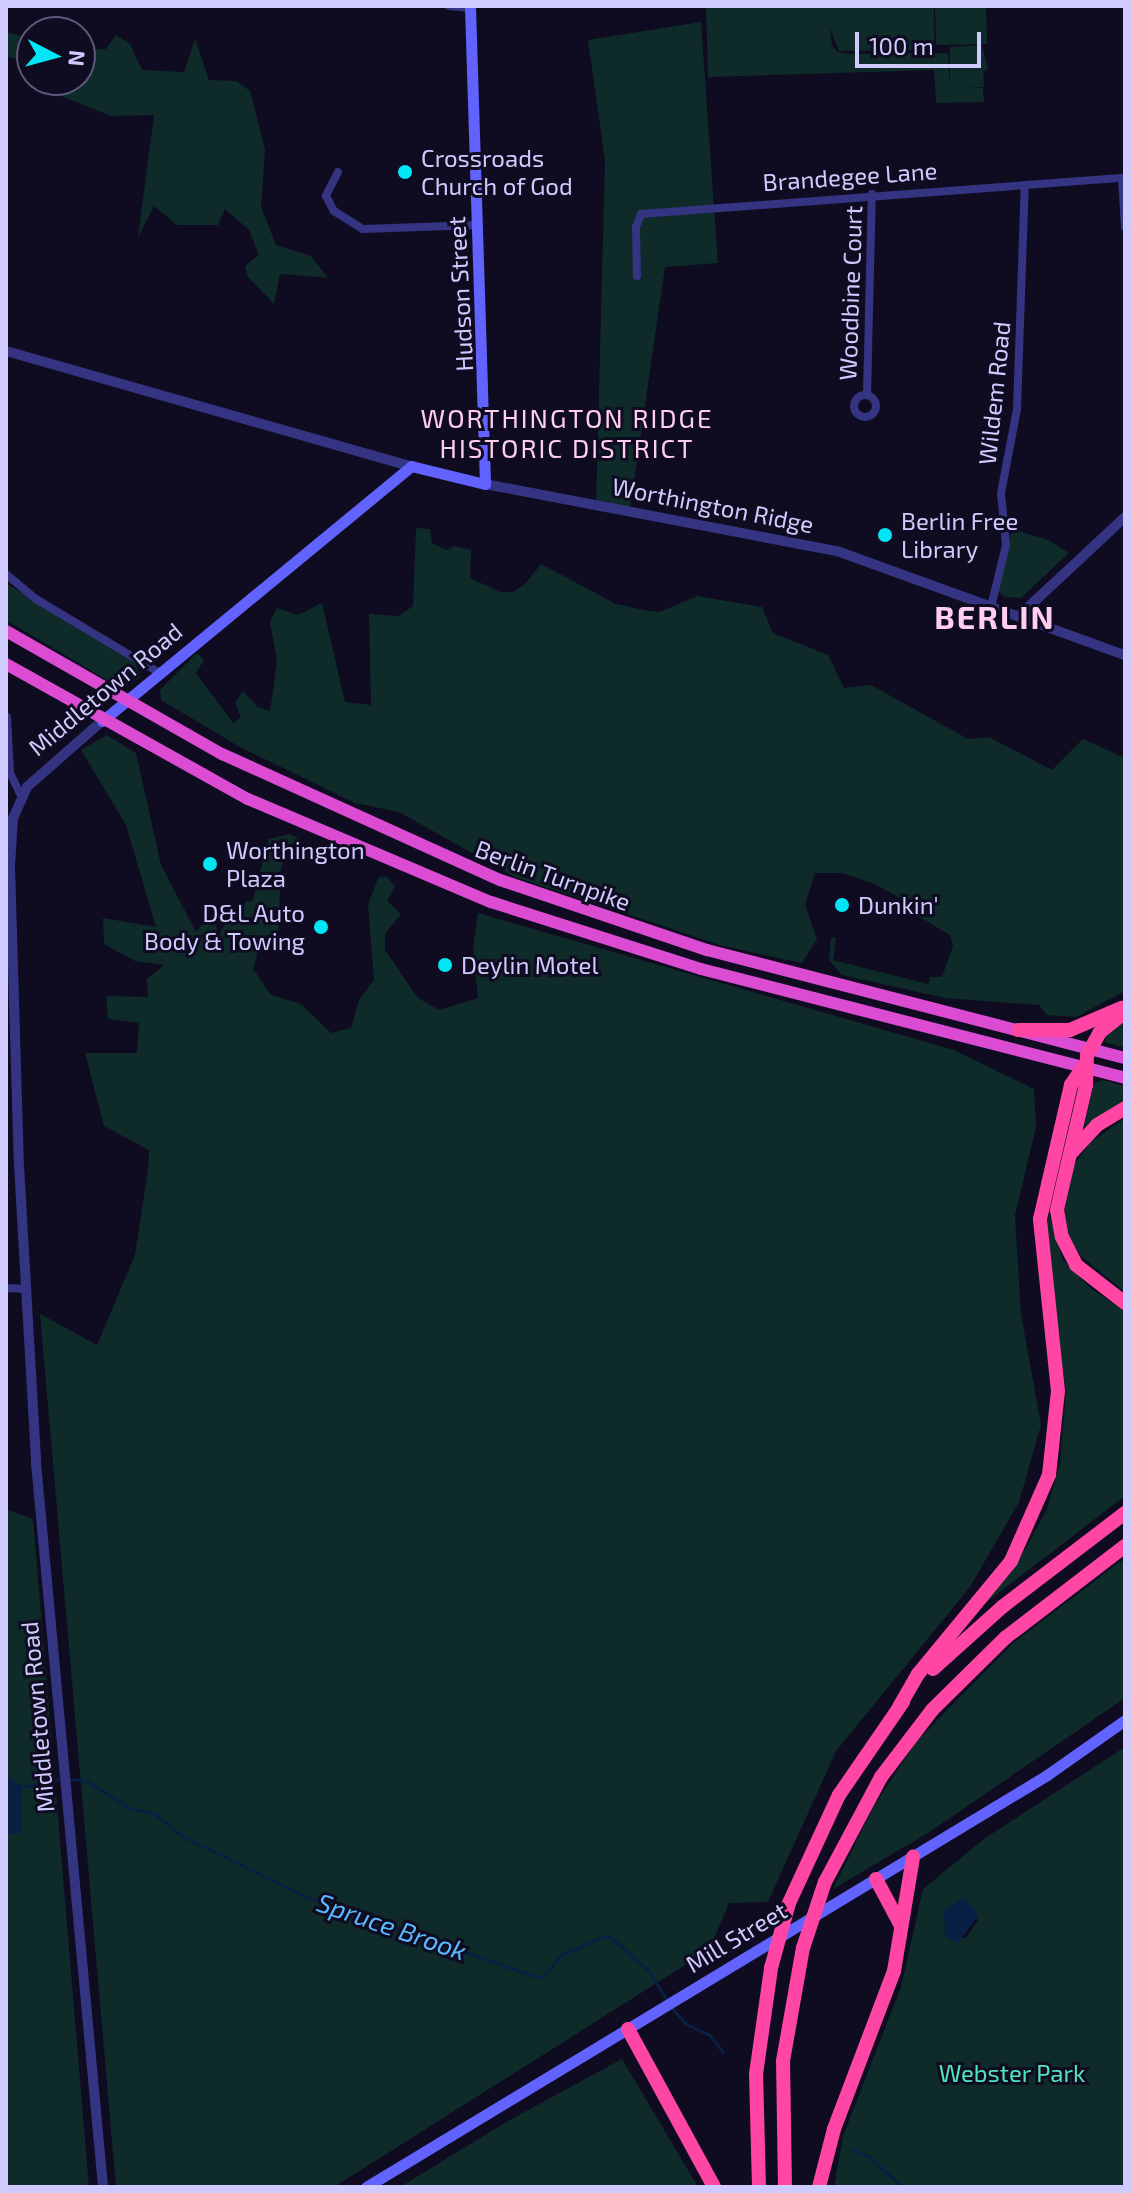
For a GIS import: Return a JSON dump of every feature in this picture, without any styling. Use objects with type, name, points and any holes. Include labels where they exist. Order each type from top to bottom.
[{"type":"highway","name":"Berlin Turnpike","points":[[6,631],[124,702],[366,823],[542,896],[707,950],[1125,1058]]},
{"type":"highway","name":"Berlin Turnpike","points":[[6,664],[102,721],[287,817],[505,907],[701,969],[1125,1078]]},
{"type":"highway","points":[[1018,1030],[1070,1030],[1125,1010]]},
{"type":"highway","points":[[759,2187],[757,2055],[771,1968],[789,1903],[839,1795],[918,1674],[1011,1561],[1049,1475],[1058,1382],[1040,1219],[1071,1085],[1083,1067],[1089,1049],[1125,1010]]},
{"type":"highway","points":[[1083,1067],[1086,1085],[1057,1205],[1065,1245],[1083,1272],[1125,1303]]},
{"type":"highway","points":[[1065,1162],[1089,1132],[1125,1108]]},
{"type":"highway","points":[[899,1707],[986,1619],[1125,1513]]},
{"type":"highway","points":[[785,2187],[783,2061],[803,1948],[825,1882],[881,1777],[932,1710],[1005,1638],[1125,1546]]},
{"type":"highway","points":[[819,2187],[834,2129],[890,1983],[902,1933],[913,1857]]},
{"type":"highway","points":[[876,1879],[891,1901],[902,1933]]},
{"type":"highway","points":[[628,2029],[714,2187]]},
{"type":"main road","name":"Hudson Street","points":[[470,7],[485,484]]},
{"type":"main road","name":"Worthington Ridge","points":[[411,466],[485,484]]},
{"type":"main road","name":"Middletown Road","points":[[102,721],[411,466]]},
{"type":"main road","name":"Mill Street","points":[[366,2187],[913,1857],[1059,1767],[1125,1720]]},
{"type":"street","points":[[449,6],[470,7]]},
{"type":"street","points":[[338,172],[326,196],[334,211],[363,229],[478,225]]},
{"type":"street","points":[[1124,178],[1125,227]]},
{"type":"street","name":"Brandegee Lane","points":[[637,276],[636,227],[641,214],[872,194],[1124,178]]},
{"type":"street","name":"Wildem Road","points":[[992,603],[1006,545],[1001,493],[1017,409],[1025,185]]},
{"type":"street","name":"Woodbine Court","points":[[867,394],[872,194]]},
{"type":"street","name":"Worthington Ridge","points":[[6,351],[411,466]]},
{"type":"street","name":"Worthington Ridge","points":[[485,484],[837,551],[992,603],[1125,655]]},
{"type":"street","points":[[1021,614],[1125,517]]},
{"type":"street","points":[[6,574],[36,599],[158,672]]},
{"type":"street","points":[[7,717],[10,773],[21,796]]},
{"type":"street","name":"Middletown Road","points":[[102,721],[40,773],[21,796],[10,847],[10,987],[27,1289],[64,1770],[103,2187]]},
{"type":"street","points":[[6,1288],[27,1289]]},
{"type":"green space","points":[[706,6],[934,6],[934,50],[839,51],[830,28],[832,46],[838,52],[850,54],[948,53],[950,89],[950,47],[982,45],[988,69],[983,71],[984,87],[968,88],[983,88],[984,102],[936,103],[934,70],[708,77]]},
{"type":"green space","points":[[935,6],[986,6],[987,44],[936,45]]},
{"type":"green space","points":[[701,22],[718,263],[665,267],[629,516],[596,508],[605,161],[588,40]]},
{"type":"green space","points":[[6,32],[16,35],[16,59],[6,56]]},
{"type":"green space","points":[[116,35],[130,44],[142,70],[184,72],[195,39],[209,80],[236,81],[250,91],[265,149],[261,207],[276,245],[311,256],[328,278],[280,274],[274,304],[248,277],[245,266],[259,255],[249,230],[225,209],[218,225],[177,225],[154,206],[138,237],[154,115],[111,116],[61,96],[96,96],[96,49],[106,49]]},
{"type":"green space","points":[[416,528],[430,529],[432,543],[447,550],[454,546],[471,550],[470,578],[500,592],[513,592],[526,583],[541,564],[616,604],[644,610],[660,612],[697,596],[762,607],[773,633],[828,655],[844,688],[871,685],[968,739],[989,737],[1052,770],[1083,739],[1125,758],[1125,991],[1076,1017],[1047,1015],[1039,1005],[945,998],[842,975],[829,960],[831,938],[836,938],[833,960],[928,984],[930,977],[942,977],[953,946],[950,935],[913,913],[914,906],[875,884],[842,873],[815,873],[805,905],[817,939],[802,963],[723,946],[515,877],[399,812],[355,803],[240,747],[161,700],[160,690],[197,653],[204,660],[196,673],[233,723],[241,717],[235,703],[243,691],[258,707],[270,711],[277,662],[270,621],[277,608],[298,615],[322,603],[345,702],[371,705],[369,614],[399,616],[413,606]]},
{"type":"green space","points":[[1012,529],[1048,540],[1069,553],[1021,598],[1004,597],[997,590]]},
{"type":"green space","points":[[6,583],[135,662],[141,677],[122,689],[6,620]]},
{"type":"green space","points":[[107,735],[136,753],[161,865],[196,932],[204,922],[215,923],[219,935],[225,924],[236,923],[246,901],[252,902],[269,839],[289,834],[299,839],[287,849],[281,868],[278,936],[260,946],[253,969],[271,995],[301,1004],[331,1033],[351,1028],[359,1000],[374,980],[368,905],[378,878],[386,876],[395,886],[387,901],[401,914],[385,934],[385,950],[418,998],[439,1010],[478,998],[473,948],[478,913],[954,1050],[1034,1089],[1036,1127],[1015,1215],[1021,1314],[1041,1425],[1019,1502],[970,1587],[836,1751],[768,1902],[729,1903],[709,1950],[334,2187],[116,2187],[40,1314],[97,1345],[135,1255],[148,1170],[149,1150],[104,1126],[85,1053],[137,1053],[139,1023],[108,1019],[106,996],[148,997],[147,979],[164,965],[135,961],[104,944],[103,918],[156,927],[126,825],[81,750]]},
{"type":"green space","points":[[1125,1019],[1125,1048],[1105,1042],[1106,1033]]},
{"type":"green space","points":[[1102,1080],[1125,1086],[1125,1103],[1084,1127],[1094,1083]]},
{"type":"green space","points":[[1125,1118],[1125,1292],[1081,1256],[1070,1239],[1064,1213],[1074,1164],[1091,1142]]},
{"type":"green space","points":[[1049,1214],[1063,1260],[1090,1288],[1125,1311],[1125,1496],[980,1607],[1025,1550],[1047,1509],[1060,1464],[1066,1390],[1044,1245]]},
{"type":"green space","points":[[6,1509],[33,1519],[89,2187],[6,2187],[6,1835],[21,1832],[22,1786],[6,1776]]},
{"type":"green space","points":[[1125,1558],[1125,1698],[928,1833],[833,1889],[875,1804],[917,1741],[1013,1643]]},
{"type":"green space","name":"Webster Park","points":[[1125,1747],[1125,2187],[834,2187],[843,2136],[901,1987],[923,1889],[984,1839]],"holes":[[[965,1899],[978,1920],[966,1938],[946,1937],[944,1912]]]},
{"type":"green space","points":[[622,2059],[698,2187],[400,2187],[508,2121]]},
{"type":"water","points":[[6,1776],[22,1786],[21,1833],[6,1835]]},
{"type":"water","points":[[963,1898],[979,1914],[957,1944],[946,1937],[944,1911]]},
{"type":"waterway","name":"Spruce Brook","points":[[22,1787],[61,1779]]},
{"type":"waterway","name":"Spruce Brook","points":[[69,1779],[87,1781],[129,1808],[155,1814],[182,1836],[304,1896],[536,1977],[543,1976],[562,1954],[608,1935],[648,1970],[668,2002]]},
{"type":"waterway","name":"Spruce Brook","points":[[672,2008],[686,2024],[710,2035],[723,2052]]},
{"type":"waterway","name":"Spruce Brook","points":[[851,2149],[870,2157],[902,2187]]},
{"type":"place","name":"Crossroads Church of God","points":[[405,172]]},
{"type":"place","name":"Berlin Free Library","points":[[885,535]]},
{"type":"place","name":"Worthington Plaza","points":[[210,864]]},
{"type":"place","name":"Dunkin'","points":[[842,905]]},
{"type":"place","name":"D&L Auto Body & Towing","points":[[321,927]]},
{"type":"place","name":"Deylin Motel","points":[[445,965]]},
{"type":"district","name":"WORTHINGTON RIDGE HISTORIC DISTRICT","points":[[567,433]]},
{"type":"district","name":"BERLIN","points":[[995,616]]}]
